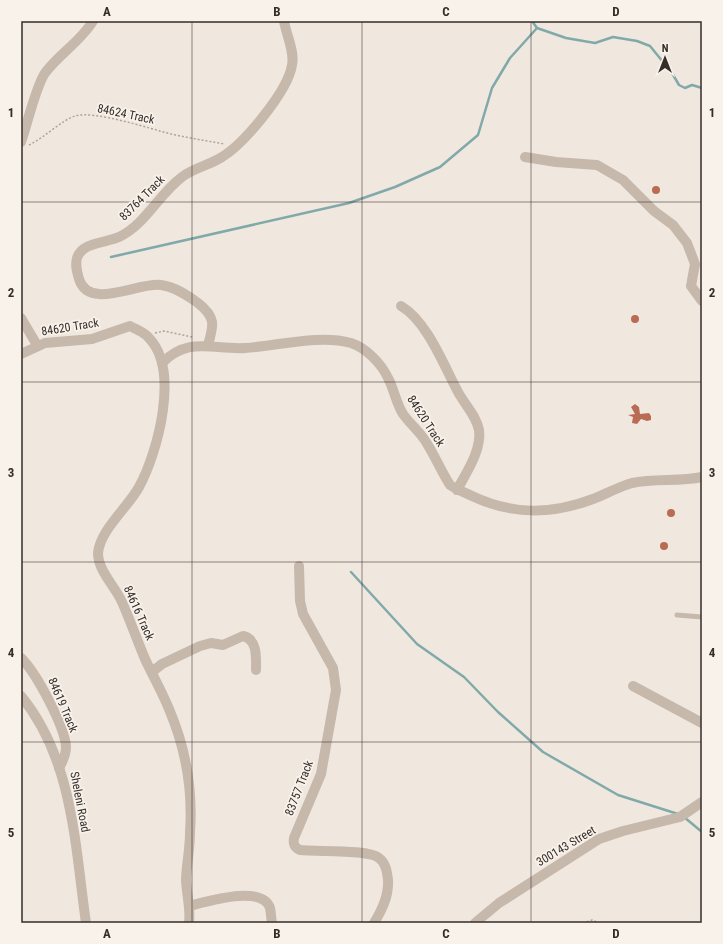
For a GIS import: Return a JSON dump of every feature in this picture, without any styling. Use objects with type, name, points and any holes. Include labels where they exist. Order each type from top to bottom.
[{"type":"street","points":[[25,144],[44,74],[54,62],[79,39],[93,21]]},
{"type":"street","name":"83764 Track","points":[[208,345],[213,322],[211,316],[206,309],[185,294],[174,288],[152,285],[104,294],[92,294],[86,291],[80,281],[77,272],[77,259],[80,253],[87,247],[119,237],[132,228],[182,176],[209,164],[230,152],[274,104],[281,94],[288,78],[292,59],[284,21]]},
{"type":"street","points":[[525,157],[598,166],[622,180],[654,211],[673,225],[687,243],[695,264],[691,286],[702,301]]},
{"type":"street","points":[[401,306],[424,330],[460,394],[472,412],[479,430],[476,450],[457,490]]},
{"type":"street","points":[[21,318],[37,345]]},
{"type":"street","name":"84620 Track","points":[[21,354],[37,345],[53,342],[92,339],[130,326],[141,332]]},
{"type":"street","name":"84616 Track","points":[[141,332],[150,338],[162,363],[163,396],[158,434],[147,472],[138,488],[109,528],[100,545],[98,554],[100,564],[122,600],[178,732],[190,782],[190,835],[186,882],[189,906],[189,923]]},
{"type":"street","name":"84620 Track","points":[[208,345],[242,348],[324,340],[352,343],[361,348],[370,354],[384,372],[404,415],[426,441],[450,485],[457,490],[499,507],[534,512],[562,508],[632,483],[655,480],[685,480],[702,477]]},
{"type":"street","points":[[162,363],[178,350],[186,347],[208,345]]},
{"type":"street","name":"83757 Track","points":[[299,566],[300,601],[303,614],[333,668],[336,690],[321,774],[294,838],[294,843],[296,848],[300,850],[364,852],[380,858],[387,872],[388,886],[385,902],[374,923]]},
{"type":"street","points":[[152,672],[162,664],[200,646],[211,643],[223,645],[243,636],[248,637],[256,649],[256,670]]},
{"type":"street","name":"84619 Track","points":[[21,658],[44,688],[64,740],[66,752],[59,768]]},
{"type":"street","points":[[633,686],[702,723]]},
{"type":"street","name":"Sheleni Road","points":[[21,696],[43,728],[59,768],[71,823],[86,923]]},
{"type":"street","name":"300143 Street","points":[[475,923],[499,902],[599,839],[623,831],[680,817],[702,802]]},
{"type":"street","points":[[189,906],[236,896],[257,896],[263,899],[270,908],[272,923]]},
{"type":"lane","points":[[677,615],[702,617]]},
{"type":"path","name":"84624 Track","points":[[25,144],[42,139],[75,116],[85,115],[134,123],[170,134],[227,145],[230,152]]},
{"type":"path","points":[[141,332],[151,333],[164,331],[195,338]]},
{"type":"path","points":[[584,923],[592,920],[599,923]]},
{"type":"building","points":[[654,186],[658,186],[660,190],[658,194],[654,194],[652,192],[652,188]]},
{"type":"building","points":[[633,315],[637,315],[639,319],[637,323],[633,323],[631,321],[631,317]]},
{"type":"building","points":[[635,404],[639,407],[640,414],[649,413],[651,420],[647,421],[641,419],[637,424],[632,423],[633,417],[628,415],[635,414],[631,407]]},
{"type":"building","points":[[669,509],[673,509],[675,513],[673,517],[669,517],[667,515],[667,511]]},
{"type":"building","points":[[662,542],[666,542],[668,546],[666,550],[662,550],[660,548],[660,544]]},
{"type":"waterway","points":[[532,21],[537,28],[566,38],[595,43],[613,37],[637,41],[650,46],[672,73],[679,85],[685,88],[692,85],[702,88]]},
{"type":"waterway","points":[[111,257],[349,203],[395,187],[440,167],[478,135],[492,88],[510,58],[537,28]]},
{"type":"waterway","points":[[351,572],[417,644],[464,677],[498,712],[543,752],[618,795],[678,814]]},
{"type":"waterway","points":[[684,817],[702,832]]}]
